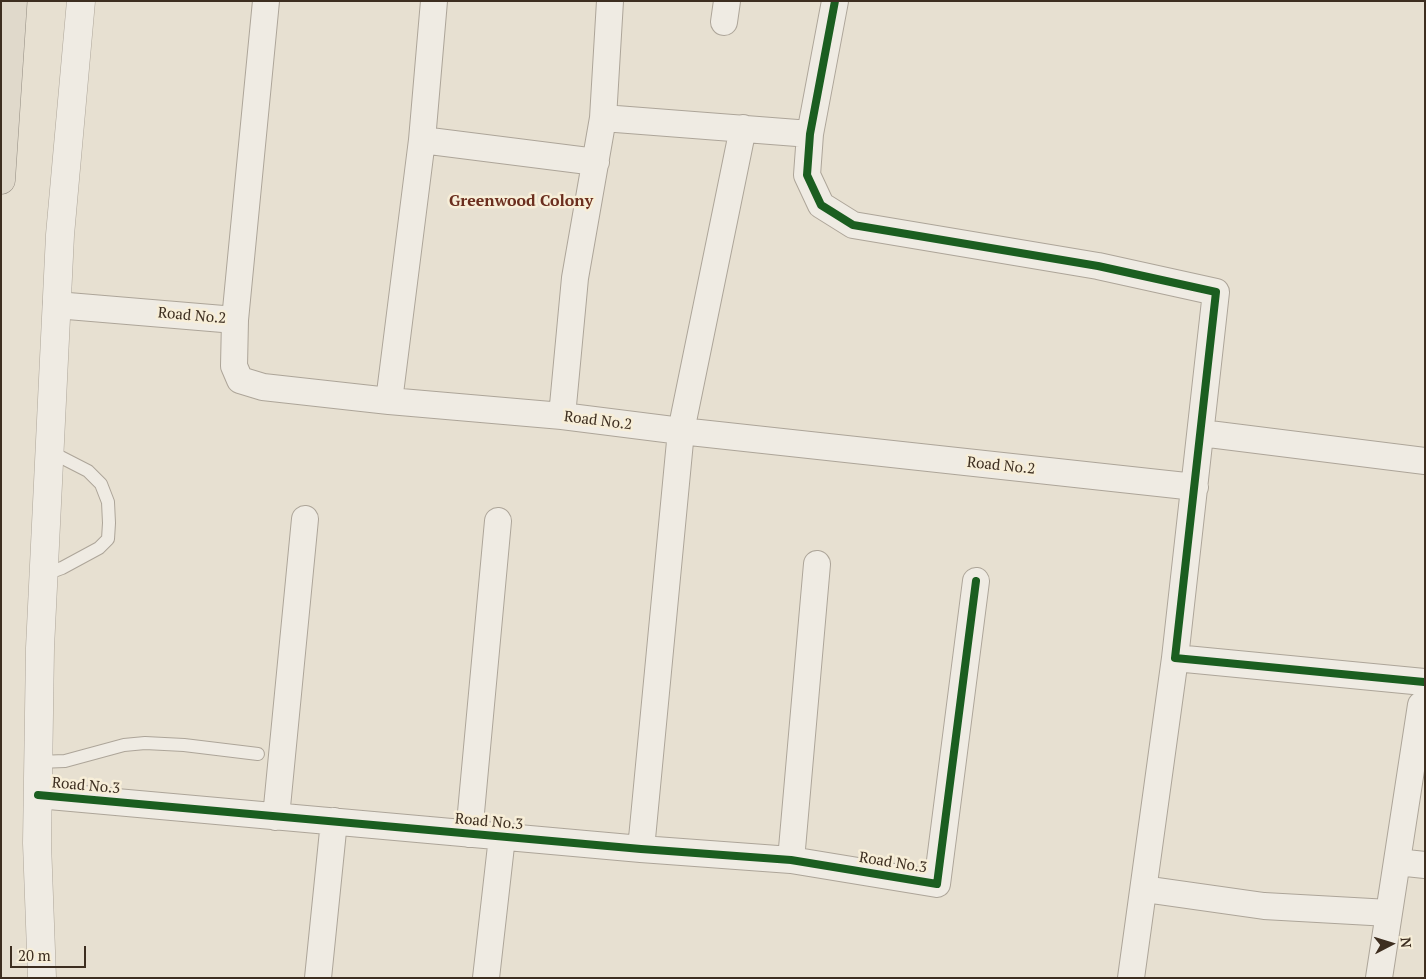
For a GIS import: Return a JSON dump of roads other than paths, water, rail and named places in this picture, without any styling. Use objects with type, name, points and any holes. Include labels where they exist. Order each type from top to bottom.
[{"type":"highway","points":[[1,180],[13,1]]},
{"type":"street","points":[[42,978],[37,843],[40,648],[60,235],[81,1]]},
{"type":"street","points":[[235,320],[266,1]]},
{"type":"street","points":[[389,401],[422,140],[434,1]]},
{"type":"street","points":[[562,416],[575,278],[603,118],[610,1]]},
{"type":"street","points":[[835,1],[810,134],[808,175],[821,205],[853,225],[1098,266],[1216,292],[1176,658],[1132,978]]},
{"type":"street","points":[[603,118],[810,134]]},
{"type":"street","points":[[641,850],[681,431],[743,128]]},
{"type":"street","points":[[422,140],[596,162]]},
{"type":"street","name":"Road No.2","points":[[56,305],[235,320],[234,366],[240,380],[263,387],[389,401],[562,416],[681,431],[1196,487]]},
{"type":"street","points":[[1201,433],[1425,461]]},
{"type":"street","points":[[276,817],[305,519]]},
{"type":"street","points":[[469,834],[498,521]]},
{"type":"street","points":[[791,860],[817,564]]},
{"type":"street","name":"Road No.3","points":[[38,795],[641,850],[791,860],[937,884],[976,581]]},
{"type":"street","points":[[1176,658],[1423,691],[1379,978]]},
{"type":"street","points":[[318,978],[334,822]]},
{"type":"street","points":[[486,978],[502,837]]},
{"type":"street","points":[[1397,862],[1425,865]]},
{"type":"street","points":[[1144,890],[1264,906],[1389,913]]},
{"type":"lane","points":[[43,575],[62,568],[100,548],[108,539],[109,523],[108,502],[101,484],[88,471],[49,451]]},
{"type":"lane","points":[[38,762],[65,762],[124,745],[145,743],[184,745],[258,754]]},
{"type":"district","name":"Greenwood Colony","points":[[521,201]]}]
